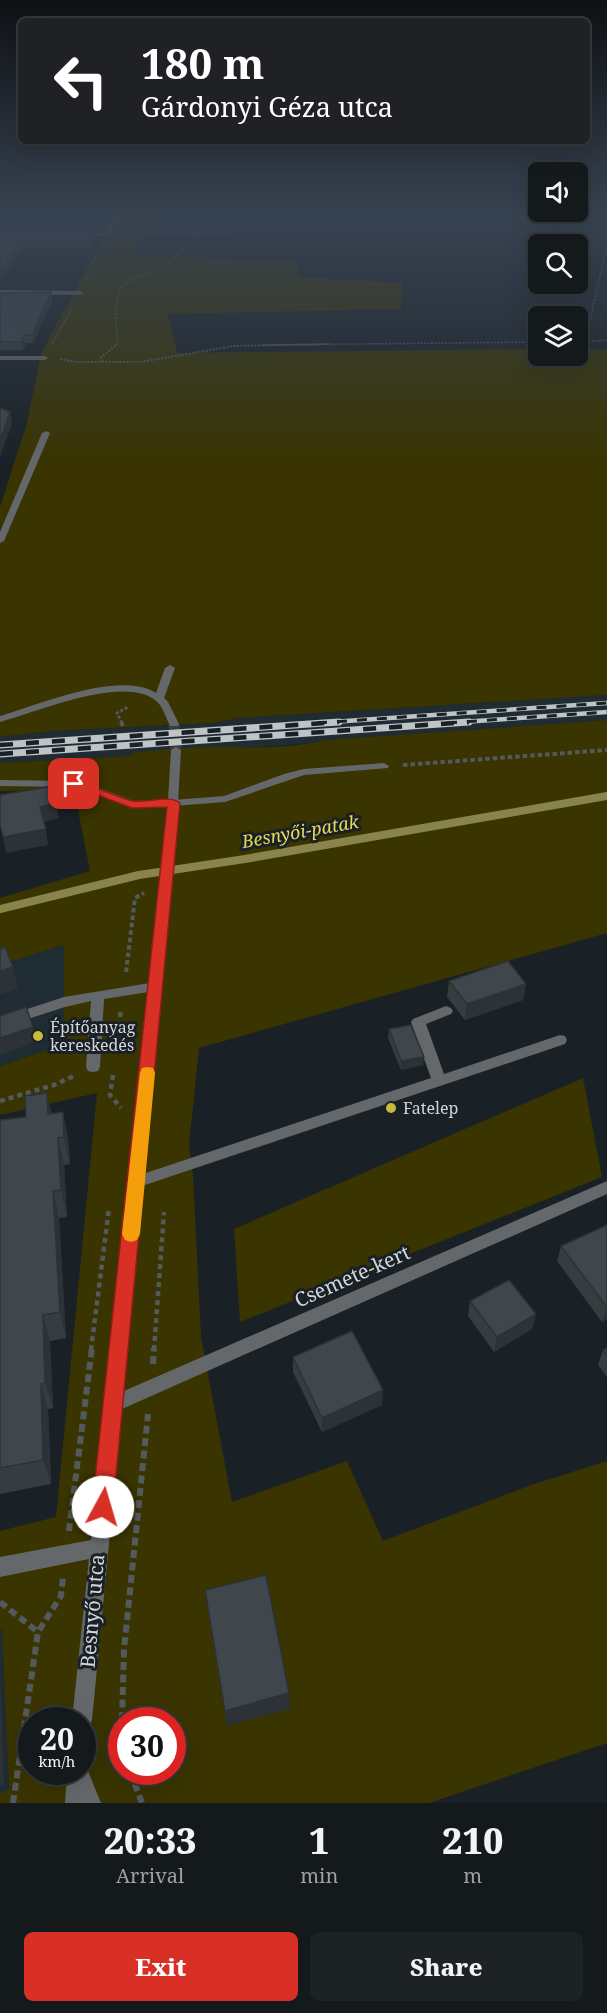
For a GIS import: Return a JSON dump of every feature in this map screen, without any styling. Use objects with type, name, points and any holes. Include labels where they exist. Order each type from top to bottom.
[{"type":"street","points":[[0,358],[45,358]]},
{"type":"street","points":[[0,541],[46,433]]},
{"type":"street","points":[[159,698],[170,668]]},
{"type":"street","points":[[0,719],[108,688],[134,690],[159,698],[171,710],[174,724]]},
{"type":"street","name":"Besnyő utca","points":[[83,1707],[174,803],[176,750]]},
{"type":"street","points":[[0,783],[74,784],[132,804],[174,803],[225,799],[304,772],[384,766]]},
{"type":"street","points":[[0,1023],[64,1002],[156,987]]},
{"type":"street","points":[[93,1067],[98,995]]},
{"type":"street","points":[[440,1080],[418,1022],[446,1011]]},
{"type":"street","points":[[136,1182],[560,1040]]},
{"type":"street","name":"Csemete-kert","points":[[114,1404],[607,1187]]},
{"type":"street","points":[[0,1567],[98,1548]]},
{"type":"street","points":[[66,1803],[73,1785]]},
{"type":"street","points":[[76,1803],[77,1785]]},
{"type":"street","points":[[82,1785],[90,1803]]},
{"type":"path","points":[[76,300],[45,358],[141,362],[233,346],[528,342]]},
{"type":"path","points":[[102,362],[101,358],[118,343],[119,330],[114,319],[117,300]]},
{"type":"path","points":[[588,329],[594,300]]},
{"type":"path","points":[[588,342],[607,340]]},
{"type":"path","points":[[117,712],[124,728]]},
{"type":"path","points":[[384,766],[607,750]]},
{"type":"path","points":[[118,1037],[135,898],[149,890]]},
{"type":"path","points":[[0,1101],[54,1085],[93,1067]]},
{"type":"path","points":[[113,1072],[110,1095],[121,1107],[119,1119]]},
{"type":"path","points":[[13,1803],[38,1632],[61,1596],[109,1202]]},
{"type":"path","points":[[122,1707],[124,1650],[159,1300],[164,1212]]},
{"type":"path","points":[[0,1602],[38,1632]]},
{"type":"path","points":[[135,1785],[142,1803]]},
{"type":"shaded area","points":[[69,300],[401,300],[401,309],[168,314],[177,353],[528,349],[528,366],[588,366],[588,349],[607,350],[607,695],[238,718],[213,723],[53,731],[0,737],[0,507],[27,423],[41,354]]},
{"type":"shaded area","points":[[607,695],[607,720],[230,749],[216,747],[135,752],[129,756],[0,763],[0,737],[53,731],[213,723],[238,718]]},
{"type":"shaded area","points":[[607,720],[607,933],[199,1048],[189,1145],[193,1176],[201,1337],[232,1502],[347,1461],[383,1541],[531,1485],[607,1461],[607,1743],[429,1803],[0,1803],[0,1793],[9,1790],[2,1629],[0,1629],[0,1531],[56,1517],[97,1093],[0,1115],[0,1066],[64,1044],[64,945],[0,965],[0,898],[90,871],[74,790],[0,791],[0,763],[129,756],[135,752],[184,748],[284,746],[325,740]]},
{"type":"shaded area","points":[[64,945],[64,1044],[0,1066],[0,965]]},
{"type":"shaded area","points":[[583,1078],[602,1177],[240,1322],[234,1229]]},
{"type":"shaded area","points":[[0,1629],[2,1629],[9,1791],[0,1793]]},
{"type":"building","points":[[0,300],[47,300],[32,335],[24,335],[22,342],[0,342]]},
{"type":"building","points":[[0,408],[10,412],[0,440]]},
{"type":"building","points":[[53,786],[56,803],[40,807],[46,829],[3,837],[0,825],[0,795]]},
{"type":"building","points":[[5,947],[13,967],[0,971],[0,949]]},
{"type":"building","points":[[508,961],[526,984],[467,1004],[449,981]]},
{"type":"building","points":[[26,1007],[33,1027],[0,1038],[0,1016]]},
{"type":"building","points":[[411,1025],[424,1057],[401,1061],[389,1029]]},
{"type":"building","points":[[47,1093],[48,1114],[63,1112],[64,1137],[58,1138],[61,1190],[53,1191],[60,1312],[43,1315],[45,1383],[41,1384],[43,1460],[0,1468],[0,1120],[26,1117],[25,1096]]},
{"type":"building","points":[[607,1225],[607,1307],[561,1246]]},
{"type":"building","points":[[509,1280],[536,1314],[497,1337],[470,1301]]},
{"type":"building","points":[[352,1331],[383,1390],[322,1418],[293,1357]]},
{"type":"building","points":[[266,1575],[289,1693],[225,1711],[205,1590]]},
{"type":"waterway","name":"Besnyői-patak","points":[[0,909],[139,875],[245,859],[607,796]]},
{"type":"tunnel","points":[[174,724],[176,750]]},
{"type":"railway","points":[[317,723],[607,703]]},
{"type":"railway","points":[[447,723],[607,712]]},
{"type":"railway","points":[[0,745],[339,722]]},
{"type":"railway","points":[[0,754],[469,722]]},
{"type":"slow traffic","points":[[131,1234],[147,1073]]},
{"type":"place","name":"Építőanyag kereskedés","points":[[38,1036]]},
{"type":"place","name":"Fatelep","points":[[391,1108]]},
{"type":"route","points":[[74,784],[132,804],[174,803],[103,1507]]}]
